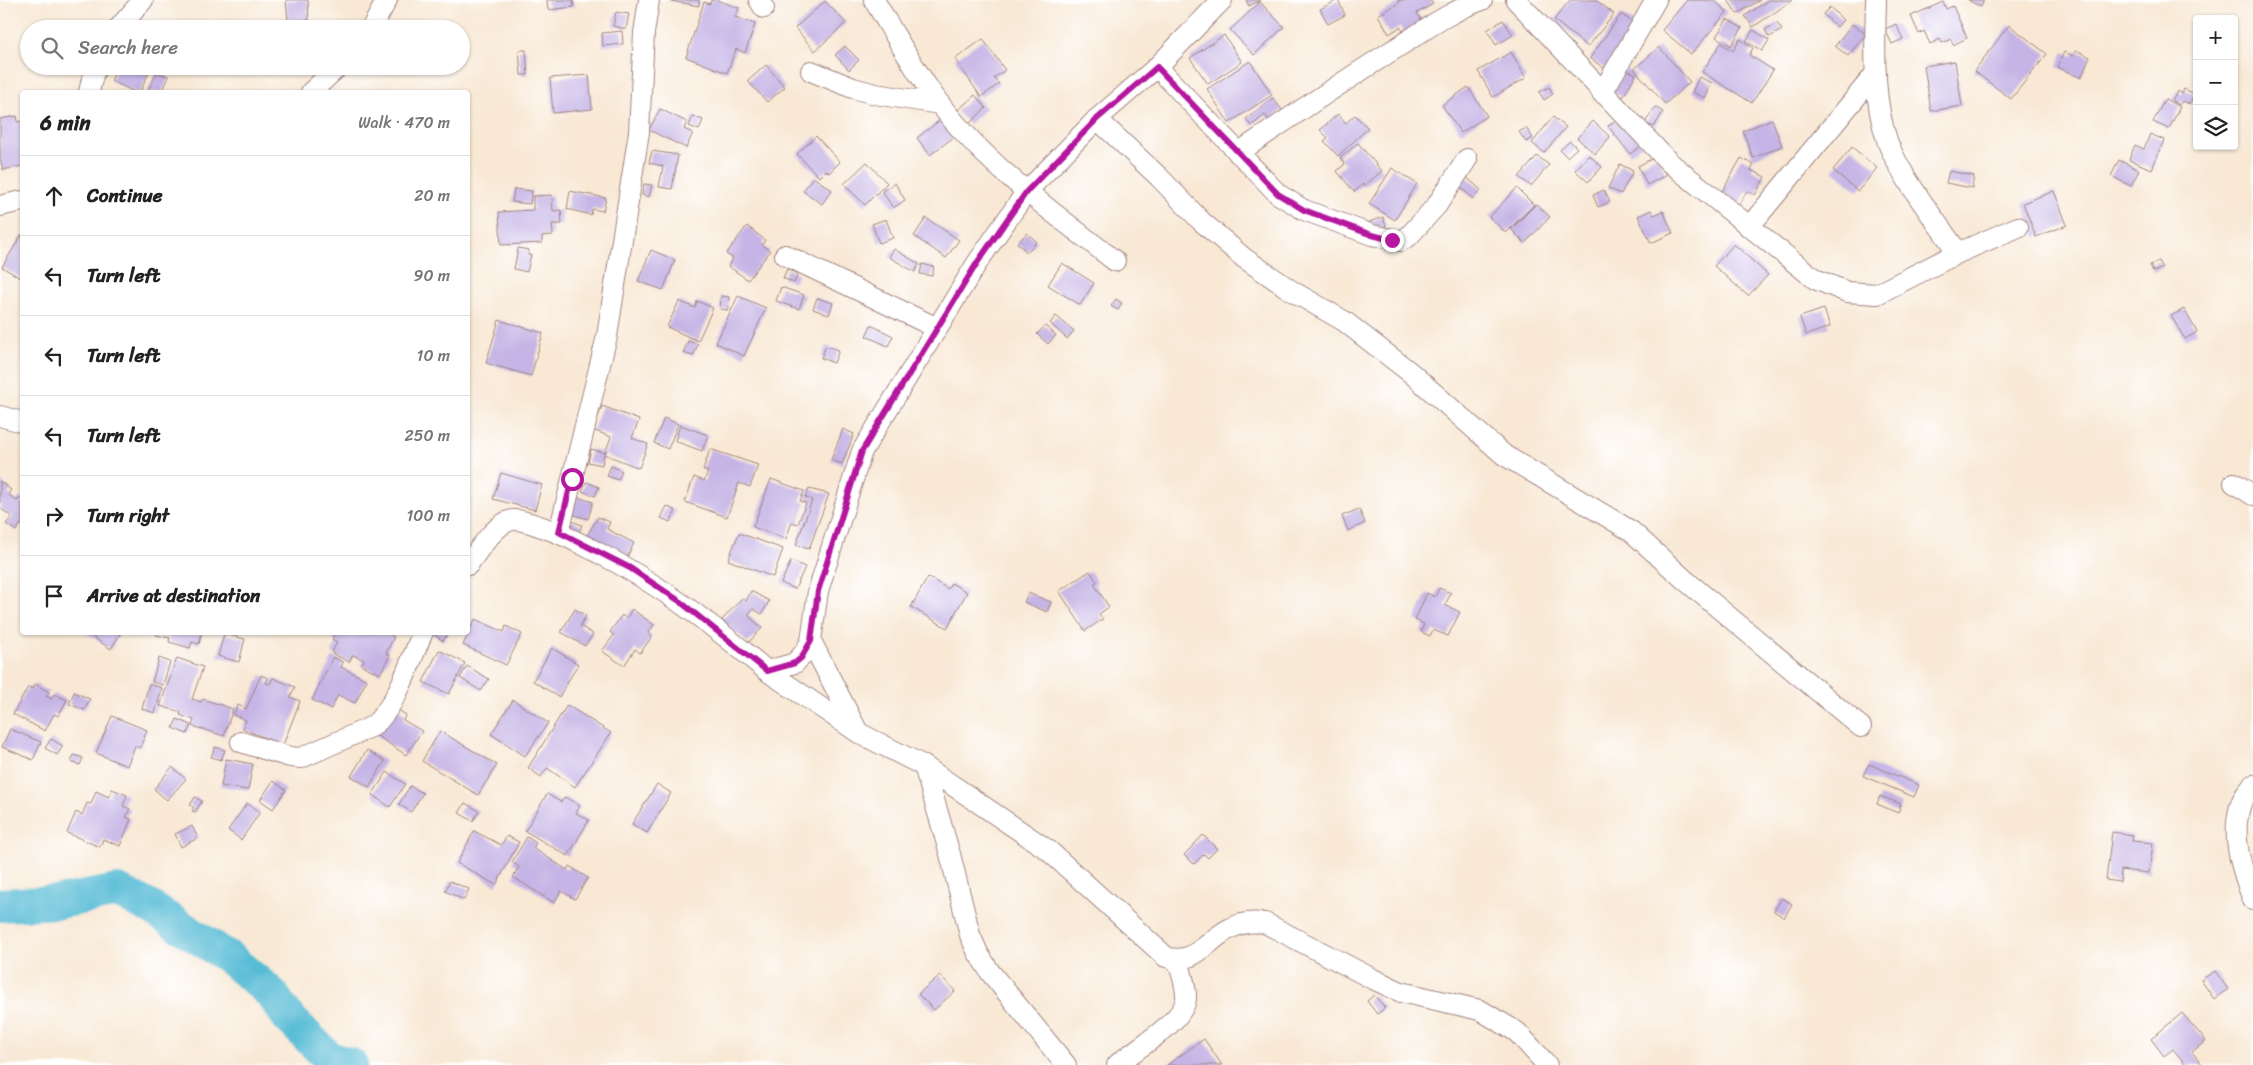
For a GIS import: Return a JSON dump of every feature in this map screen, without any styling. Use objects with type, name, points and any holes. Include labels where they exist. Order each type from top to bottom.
[{"type":"street","points":[[126,20],[143,0]]},
{"type":"street","points":[[376,20],[387,0]]},
{"type":"street","points":[[559,532],[607,336],[639,132],[644,33],[649,0]]},
{"type":"street","points":[[874,0],[907,56],[940,104],[981,149],[1027,191],[1115,261]]},
{"type":"street","points":[[767,671],[795,663],[801,658],[811,641],[818,591],[862,451],[977,263],[1027,191],[1097,119],[1157,67],[1222,0]]},
{"type":"street","points":[[1238,153],[1321,96],[1432,25],[1482,0]]},
{"type":"street","points":[[1516,0],[1669,162],[1815,279],[1847,292],[1877,294],[1958,252],[2018,227]]},
{"type":"street","points":[[1602,93],[1656,0]]},
{"type":"street","points":[[1876,0],[1876,73],[1880,107],[1888,144],[1907,177],[1958,252]]},
{"type":"street","points":[[1157,67],[1206,116],[1238,153],[1278,194],[1304,210],[1372,235],[1401,240],[1419,227],[1437,205],[1467,159]]},
{"type":"street","points":[[810,71],[853,88],[875,94],[940,104]]},
{"type":"street","points":[[1749,227],[1876,73]]},
{"type":"street","points":[[89,90],[93,75]]},
{"type":"street","points":[[313,90],[329,75]]},
{"type":"street","points":[[1097,119],[1201,221],[1244,258],[1292,291],[1344,321],[1411,373],[1504,455],[1630,532],[1861,727]]},
{"type":"street","points":[[0,206],[20,201]]},
{"type":"street","points":[[784,255],[937,328]]},
{"type":"street","points":[[0,416],[20,421]]},
{"type":"street","points":[[2234,483],[2253,495]]},
{"type":"street","points":[[470,562],[492,534],[502,524],[512,520],[523,521],[559,532],[630,568],[678,600],[767,671],[859,733],[924,766],[1048,850],[1166,957],[1178,960],[1191,957],[1230,928],[1249,922],[1265,923],[1373,980],[1401,992],[1480,1010],[1517,1032],[1547,1065]]},
{"type":"street","points":[[241,742],[290,757],[301,758],[373,726],[381,719],[389,706],[421,635]]},
{"type":"street","points":[[811,641],[859,733]]},
{"type":"street","points":[[924,766],[950,854],[970,935],[978,953],[990,972],[1066,1065]]},
{"type":"street","points":[[2253,785],[2242,801],[2236,834],[2243,873],[2253,900]]},
{"type":"street","points":[[1117,1065],[1165,1030],[1178,1015],[1186,1000],[1178,960]]},
{"type":"building","points":[[286,0],[308,0],[309,20],[288,20]]},
{"type":"building","points":[[547,0],[573,0],[574,7],[548,10]]},
{"type":"building","points":[[666,0],[699,0],[699,6]]},
{"type":"building","points":[[711,0],[717,0],[739,8],[735,17],[755,24],[745,53],[736,49],[727,73],[686,57],[704,2],[710,4]]},
{"type":"building","points":[[1246,0],[1261,0],[1249,6]]},
{"type":"building","points":[[1338,0],[1345,15],[1328,24],[1320,9]]},
{"type":"building","points":[[1398,0],[1430,0],[1433,4],[1417,13],[1422,21],[1404,32],[1400,27],[1389,34],[1378,15],[1399,3]]},
{"type":"building","points":[[1570,0],[1596,0],[1614,14],[1588,47],[1554,20]]},
{"type":"building","points":[[1687,0],[1714,0],[1727,12],[1691,54],[1662,30]]},
{"type":"building","points":[[1728,0],[1760,0],[1737,14]]},
{"type":"building","points":[[1768,0],[1793,0],[1753,27],[1745,16]]},
{"type":"building","points":[[1968,0],[1984,0],[1981,7]]},
{"type":"building","points":[[825,1],[846,23],[815,51],[795,28]]},
{"type":"building","points":[[1260,2],[1284,27],[1254,55],[1230,30]]},
{"type":"building","points":[[1943,2],[1946,9],[1953,6],[1967,38],[1953,45],[1951,39],[1942,43],[1940,39],[1930,44],[1924,31],[1919,34],[1911,16]]},
{"type":"building","points":[[1830,7],[1843,20],[1837,27],[1823,14]]},
{"type":"building","points":[[616,12],[629,14],[626,29],[613,26]]},
{"type":"building","points":[[1621,14],[1636,24],[1605,69],[1590,58]]},
{"type":"building","points":[[1727,19],[1742,28],[1731,46],[1716,37]]},
{"type":"building","points":[[1503,20],[1513,35],[1496,45],[1487,30]]},
{"type":"building","points":[[1777,23],[1782,30],[1769,37],[1765,30]]},
{"type":"building","points":[[1852,24],[1866,34],[1848,56],[1835,46]]},
{"type":"building","points":[[1896,24],[1903,39],[1892,44],[1885,29]]},
{"type":"building","points":[[2009,25],[2047,54],[2011,99],[1974,71]]},
{"type":"building","points":[[1753,30],[1769,40],[1762,51],[1746,41]]},
{"type":"building","points":[[622,31],[623,44],[603,46],[602,33]]},
{"type":"building","points":[[1224,35],[1242,62],[1208,84],[1190,58]]},
{"type":"building","points":[[983,39],[1005,70],[994,78],[999,84],[981,97],[955,59]]},
{"type":"building","points":[[1740,39],[1753,48],[1749,55],[1773,70],[1752,103],[1702,72],[1721,43],[1733,51]]},
{"type":"building","points":[[845,46],[859,60],[849,70],[835,55]]},
{"type":"building","points":[[1659,47],[1690,82],[1665,104],[1634,69]]},
{"type":"building","points":[[519,50],[526,50],[528,75],[521,75]]},
{"type":"building","points":[[2076,50],[2090,57],[2081,78],[2057,67],[2064,52],[2073,56]]},
{"type":"building","points":[[1511,52],[1526,78],[1493,97],[1478,71]]},
{"type":"building","points":[[1250,61],[1272,95],[1229,123],[1207,89]]},
{"type":"building","points":[[1955,61],[1962,106],[1931,111],[1924,66]]},
{"type":"building","points":[[766,65],[785,87],[767,102],[748,81]]},
{"type":"building","points":[[1625,69],[1636,74],[1623,97],[1613,92]]},
{"type":"building","points":[[114,75],[148,75],[141,90],[131,90],[111,81]]},
{"type":"building","points":[[156,75],[169,77],[163,90],[148,90]]},
{"type":"building","points":[[589,75],[592,109],[553,113],[550,78]]},
{"type":"building","points":[[1699,77],[1712,83],[1705,98],[1692,92]]},
{"type":"building","points":[[1468,87],[1487,116],[1461,133],[1442,105]]},
{"type":"building","points":[[1549,87],[1553,94],[1544,100],[1539,92]]},
{"type":"building","points":[[2184,89],[2193,93],[2190,104],[2182,101],[2179,105],[2172,100],[2178,91],[2182,94]]},
{"type":"building","points":[[975,95],[986,108],[969,124],[957,111]]},
{"type":"building","points":[[1273,98],[1282,110],[1269,120],[1265,115],[1251,126],[1246,119]]},
{"type":"building","points":[[2165,99],[2180,107],[2169,129],[2153,122]]},
{"type":"building","points":[[1655,107],[1663,112],[1654,127],[1645,123]]},
{"type":"building","points":[[660,109],[687,122],[684,129],[693,133],[686,148],[649,130]]},
{"type":"building","points":[[1338,114],[1346,123],[1355,115],[1368,128],[1338,156],[1324,141],[1328,138],[1320,130]]},
{"type":"building","points":[[17,116],[18,122],[20,122],[20,166],[3,170],[0,159],[0,119]]},
{"type":"building","points":[[693,116],[703,120],[699,130],[689,126]]},
{"type":"building","points":[[1621,116],[1642,145],[1630,154],[1608,126]]},
{"type":"building","points":[[1553,117],[1566,127],[1544,153],[1532,143]]},
{"type":"building","points":[[1772,119],[1782,146],[1753,158],[1743,131]]},
{"type":"building","points":[[940,120],[954,137],[930,155],[917,138]]},
{"type":"building","points":[[1593,121],[1610,137],[1595,154],[1577,138]]},
{"type":"building","points":[[1526,128],[1533,138],[1526,142],[1519,132]]},
{"type":"building","points":[[2150,134],[2164,140],[2152,169],[2129,160],[2135,145],[2144,149]]},
{"type":"building","points":[[816,136],[840,162],[829,173],[826,170],[819,177],[797,154]]},
{"type":"building","points":[[1570,141],[1577,148],[1567,157],[1560,150]]},
{"type":"building","points":[[1358,143],[1382,171],[1354,192],[1337,171],[1345,164],[1340,158]]},
{"type":"building","points":[[1852,147],[1877,168],[1858,191],[1833,170]]},
{"type":"building","points":[[652,151],[678,155],[672,189],[659,187],[663,166],[649,163]]},
{"type":"building","points":[[1589,155],[1602,167],[1588,182],[1575,170]]},
{"type":"building","points":[[1537,156],[1549,165],[1531,186],[1519,177]]},
{"type":"building","points":[[1657,156],[1666,175],[1647,185],[1638,166]]},
{"type":"building","points":[[1741,158],[1754,165],[1751,170],[1765,177],[1755,195],[1747,191],[1739,204],[1731,200],[1718,199]]},
{"type":"building","points":[[2119,160],[2139,170],[2131,186],[2111,176]]},
{"type":"building","points":[[867,162],[887,183],[865,205],[844,184]]},
{"type":"building","points":[[1620,164],[1633,171],[1621,194],[1608,188]]},
{"type":"building","points":[[1392,168],[1417,184],[1395,220],[1369,204]]},
{"type":"building","points":[[1949,171],[1974,176],[1972,188],[1946,183]]},
{"type":"building","points":[[1464,175],[1481,190],[1473,199],[1457,184]]},
{"type":"building","points":[[813,177],[832,190],[822,204],[803,191]]},
{"type":"building","points":[[895,183],[905,200],[893,208],[882,191]]},
{"type":"building","points":[[644,184],[652,185],[649,197],[642,195]]},
{"type":"building","points":[[1517,188],[1534,205],[1506,233],[1489,217]]},
{"type":"building","points":[[514,189],[532,191],[530,204],[512,202]]},
{"type":"building","points":[[1604,190],[1610,202],[1598,207],[1593,195]]},
{"type":"building","points":[[570,191],[606,198],[603,211],[592,209],[591,215],[567,209]]},
{"type":"building","points":[[2054,191],[2067,225],[2036,237],[2023,203]]},
{"type":"building","points":[[552,195],[553,211],[561,210],[562,224],[552,224],[553,235],[542,236],[542,243],[501,245],[499,212],[533,210],[533,196]]},
{"type":"building","points":[[1536,204],[1550,217],[1525,243],[1511,229]]},
{"type":"building","points":[[1651,210],[1654,215],[1663,211],[1673,233],[1651,243],[1638,216]]},
{"type":"building","points":[[1383,217],[1386,226],[1372,231],[1369,222]]},
{"type":"building","points":[[926,218],[959,240],[946,258],[914,236]]},
{"type":"building","points":[[886,219],[893,238],[879,243],[872,224]]},
{"type":"building","points":[[747,226],[765,240],[762,245],[770,251],[748,280],[728,266],[733,258],[726,254]]},
{"type":"building","points":[[1027,233],[1037,242],[1027,252],[1017,243]]},
{"type":"building","points":[[20,237],[20,278],[2,267]]},
{"type":"building","points":[[1734,244],[1768,275],[1748,296],[1714,266]]},
{"type":"building","points":[[518,248],[529,250],[528,255],[531,255],[527,272],[514,269]]},
{"type":"building","points":[[894,249],[919,264],[915,272],[889,257]]},
{"type":"building","points":[[651,250],[675,260],[663,290],[638,281]]},
{"type":"building","points":[[2159,261],[2163,268],[2153,272],[2150,265]]},
{"type":"building","points":[[1062,263],[1094,283],[1080,305],[1048,285]]},
{"type":"building","points":[[922,264],[934,267],[932,276],[920,274]]},
{"type":"building","points":[[787,269],[798,274],[794,283],[783,278]]},
{"type":"building","points":[[781,287],[804,295],[799,309],[776,301]]},
{"type":"building","points":[[721,296],[729,297],[728,310],[720,309]]},
{"type":"building","points":[[738,296],[766,308],[744,356],[716,343]]},
{"type":"building","points":[[817,298],[833,303],[829,315],[813,309]]},
{"type":"building","points":[[1116,299],[1122,303],[1118,310],[1111,306]]},
{"type":"building","points":[[679,301],[695,308],[697,301],[713,308],[698,341],[667,327]]},
{"type":"building","points":[[1824,309],[1830,327],[1806,335],[1800,317]]},
{"type":"building","points":[[2184,309],[2197,332],[2185,339],[2171,316]]},
{"type":"building","points":[[1056,316],[1074,331],[1067,339],[1050,323]]},
{"type":"building","points":[[499,320],[543,333],[531,376],[486,363]]},
{"type":"building","points":[[871,325],[893,336],[888,346],[866,336]]},
{"type":"building","points":[[1045,326],[1056,335],[1048,344],[1037,334]]},
{"type":"building","points":[[688,341],[698,344],[693,356],[683,353]]},
{"type":"building","points":[[826,346],[839,350],[834,363],[821,358]]},
{"type":"building","points":[[602,406],[639,420],[632,438],[648,444],[639,468],[604,454],[602,465],[588,462],[591,449],[605,453],[611,437],[593,430]]},
{"type":"building","points":[[664,418],[678,424],[668,449],[654,443]]},
{"type":"building","points":[[680,425],[708,435],[702,451],[675,441]]},
{"type":"building","points":[[843,429],[854,434],[842,464],[831,460]]},
{"type":"building","points":[[710,449],[758,465],[750,487],[739,483],[727,517],[685,502],[694,477],[704,481],[708,472],[703,470]]},
{"type":"building","points":[[611,466],[622,471],[618,480],[607,476]]},
{"type":"building","points":[[501,473],[542,485],[535,510],[493,499]]},
{"type":"building","points":[[771,479],[804,491],[800,501],[806,503],[798,524],[792,522],[786,539],[753,527]]},
{"type":"building","points":[[0,481],[11,490],[8,494],[17,501],[20,497],[20,525],[16,531],[6,524],[12,517],[0,508]]},
{"type":"building","points":[[586,482],[599,487],[595,496],[582,491]]},
{"type":"building","points":[[809,489],[829,494],[809,549],[796,545],[812,500],[805,497]]},
{"type":"building","points":[[574,496],[593,502],[588,519],[568,513]]},
{"type":"building","points":[[667,506],[676,511],[670,522],[661,518]]},
{"type":"building","points":[[1359,509],[1365,523],[1348,531],[1342,516]]},
{"type":"building","points":[[598,517],[610,522],[607,529],[634,543],[627,557],[586,537]]},
{"type":"building","points":[[567,519],[582,525],[577,537],[562,531]]},
{"type":"building","points":[[739,533],[783,549],[773,577],[728,560]]},
{"type":"building","points":[[791,561],[805,567],[795,589],[781,583]]},
{"type":"building","points":[[1090,571],[1097,582],[1094,584],[1109,607],[1099,614],[1103,619],[1085,631],[1059,591]]},
{"type":"building","points":[[928,577],[948,589],[951,583],[967,592],[947,628],[911,607]]},
{"type":"building","points":[[1439,588],[1451,593],[1445,605],[1460,612],[1448,636],[1433,630],[1430,636],[1421,632],[1424,624],[1415,620],[1427,593],[1435,597]]},
{"type":"building","points":[[751,591],[769,601],[762,614],[753,609],[748,615],[762,628],[748,643],[722,620],[742,598],[746,601]]},
{"type":"building","points":[[1028,593],[1051,602],[1047,612],[1024,602]]},
{"type":"building","points":[[575,609],[586,616],[580,626],[593,634],[585,646],[561,632]]},
{"type":"building","points":[[632,609],[654,625],[648,633],[652,637],[640,653],[635,649],[624,666],[602,651],[614,635],[610,632],[622,615],[626,619]]},
{"type":"building","points":[[475,619],[504,632],[506,626],[522,634],[506,665],[463,645],[468,635],[470,635],[470,630]]},
{"type":"building","points":[[90,635],[119,635],[111,649]]},
{"type":"building","points":[[156,635],[201,635],[199,644],[192,642],[190,648],[169,642],[170,638]]},
{"type":"building","points":[[224,635],[245,639],[239,662],[218,656]]},
{"type":"building","points":[[334,635],[390,635],[394,637],[386,653],[390,655],[380,674],[361,665],[364,660],[353,655],[349,662],[332,653],[337,642],[332,639]]},
{"type":"building","points":[[434,635],[447,635],[443,641]]},
{"type":"building","points":[[552,648],[578,664],[559,697],[533,681]]},
{"type":"building","points":[[439,650],[465,663],[449,694],[423,682]]},
{"type":"building","points":[[333,657],[343,662],[341,667],[367,680],[355,703],[338,695],[331,709],[312,700]]},
{"type":"building","points":[[159,658],[170,662],[163,685],[152,682]]},
{"type":"building","points":[[177,658],[203,667],[192,699],[201,702],[203,699],[233,709],[224,736],[192,726],[194,720],[180,715],[181,712],[160,706]]},
{"type":"building","points":[[467,666],[489,679],[481,691],[460,678]]},
{"type":"building","points":[[261,675],[268,678],[266,683],[270,684],[273,678],[295,687],[290,697],[300,701],[283,745],[243,729],[246,720],[233,715],[238,705],[246,709]]},
{"type":"building","points":[[35,684],[49,692],[46,696],[51,699],[54,694],[67,700],[58,716],[54,714],[45,731],[13,714],[28,687],[33,689]]},
{"type":"building","points":[[149,684],[162,688],[155,713],[142,709]]},
{"type":"building","points":[[74,692],[90,699],[84,710],[69,704]]},
{"type":"building","points":[[513,700],[548,723],[525,756],[491,734]]},
{"type":"building","points":[[567,705],[611,733],[575,787],[547,768],[541,777],[528,768]]},
{"type":"building","points":[[394,707],[406,715],[403,720],[422,731],[406,755],[376,735]]},
{"type":"building","points":[[112,716],[147,730],[140,748],[135,746],[127,766],[96,753]]},
{"type":"building","points":[[177,719],[191,725],[187,734],[173,728]]},
{"type":"building","points":[[10,729],[41,742],[33,760],[2,747]]},
{"type":"building","points":[[440,731],[497,765],[478,795],[422,761]]},
{"type":"building","points":[[51,739],[63,746],[57,755],[45,748]]},
{"type":"building","points":[[215,747],[225,750],[221,760],[211,757]]},
{"type":"building","points":[[367,750],[385,761],[369,787],[351,776]]},
{"type":"building","points":[[74,755],[83,758],[80,765],[71,762]]},
{"type":"building","points":[[226,759],[253,764],[248,790],[221,786]]},
{"type":"building","points":[[1869,764],[1919,785],[1914,797],[1863,776]]},
{"type":"building","points":[[172,767],[186,779],[167,800],[154,789]]},
{"type":"building","points":[[387,772],[405,784],[390,807],[372,795]]},
{"type":"building","points":[[273,781],[286,790],[273,809],[260,800]]},
{"type":"building","points":[[657,784],[671,793],[647,833],[632,824]]},
{"type":"building","points":[[410,786],[423,793],[411,812],[399,804]]},
{"type":"building","points":[[112,789],[127,795],[123,806],[130,809],[126,817],[131,819],[120,846],[103,839],[100,847],[67,833],[76,812],[82,815],[87,803],[91,804],[96,791],[109,797]]},
{"type":"building","points":[[547,794],[561,802],[565,797],[580,806],[576,813],[589,820],[568,856],[525,831]]},
{"type":"building","points":[[1880,796],[1901,804],[1898,813],[1877,804]]},
{"type":"building","points":[[195,797],[202,801],[195,812],[192,811],[194,808],[190,805]]},
{"type":"building","points":[[247,803],[260,812],[241,840],[228,830]]},
{"type":"building","points":[[465,803],[479,811],[473,821],[459,813]]},
{"type":"building","points":[[192,826],[198,838],[181,847],[175,834]]},
{"type":"building","points":[[474,831],[501,845],[507,836],[519,842],[496,885],[457,863]]},
{"type":"building","points":[[2112,832],[2133,835],[2132,841],[2153,843],[2149,873],[2121,870],[2120,882],[2106,880]]},
{"type":"building","points":[[1203,835],[1217,849],[1208,858],[1204,854],[1194,864],[1184,855]]},
{"type":"building","points":[[527,837],[536,843],[533,848],[567,870],[569,866],[588,878],[575,899],[561,891],[554,903],[513,877],[519,867],[512,862]]},
{"type":"building","points":[[450,881],[469,889],[464,900],[445,891]]},
{"type":"building","points":[[1782,898],[1792,904],[1784,918],[1774,911]]},
{"type":"building","points":[[2215,971],[2228,989],[2214,999],[2201,980]]},
{"type":"building","points":[[940,975],[955,991],[934,1010],[918,994]]},
{"type":"building","points":[[1374,995],[1385,1008],[1377,1014],[1367,1001]]},
{"type":"building","points":[[2182,1013],[2206,1041],[2192,1052],[2203,1065],[2186,1065],[2173,1049],[2164,1056],[2151,1039]]},
{"type":"building","points":[[1204,1039],[1222,1065],[1167,1065]]},
{"type":"waterway","points":[[0,905],[59,902],[118,891],[150,907],[228,957],[271,993],[288,1017],[329,1058],[351,1065]]},
{"type":"route","points":[[572,479],[559,532],[630,568],[678,600],[767,671],[795,663],[801,658],[811,641],[818,591],[862,451],[894,398],[977,263],[1027,191],[1097,119],[1157,67],[1206,116],[1238,153],[1278,194],[1304,210],[1372,235],[1392,240]]}]
